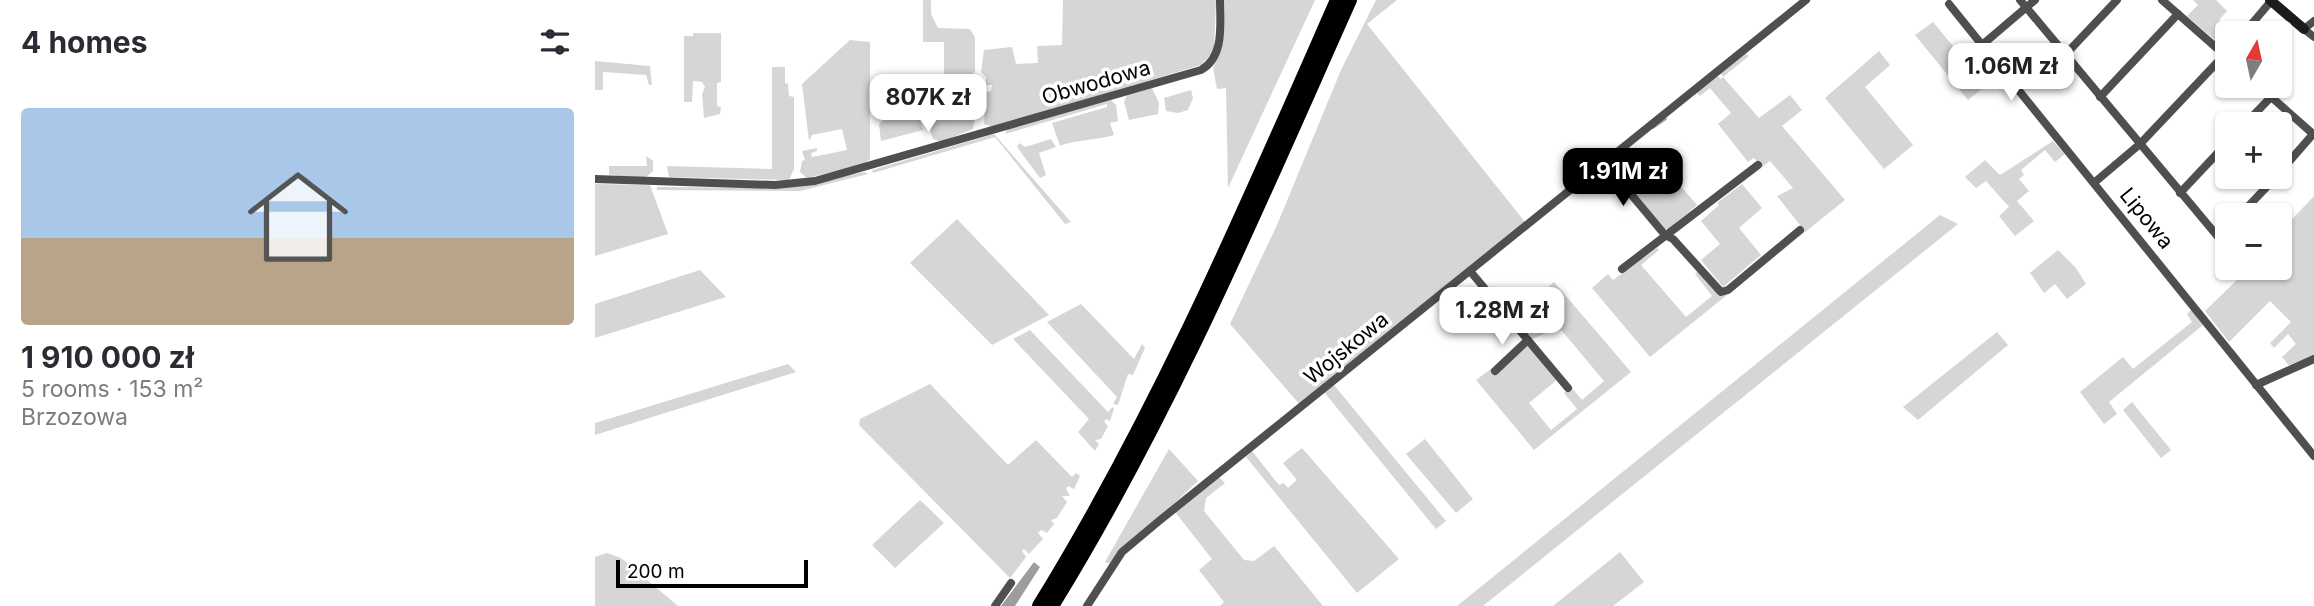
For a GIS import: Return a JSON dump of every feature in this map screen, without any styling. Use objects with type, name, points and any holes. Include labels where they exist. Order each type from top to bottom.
[{"type":"highway","points":[[1039,606],[1108,490],[1178,355],[1337,0]]},
{"type":"highway","points":[[1052,606],[1110,509],[1173,391],[1350,0]]},
{"type":"street","name":"Obwodowa","points":[[595,179],[782,185],[853,171],[1201,70],[1208,66],[1217,50],[1220,0]]},
{"type":"street","name":"Wojskowa","points":[[1087,606],[1122,552],[1806,0]]},
{"type":"street","points":[[2020,0],[2215,234]]},
{"type":"street","points":[[1982,45],[2028,9],[2035,0]]},
{"type":"street","points":[[2065,55],[2117,0]]},
{"type":"street","points":[[2162,0],[2215,45]]},
{"type":"street","points":[[2254,21],[2271,0],[2314,37]]},
{"type":"street","name":"Lipowa","points":[[1949,4],[2314,456]]},
{"type":"street","points":[[2100,97],[2178,14]]},
{"type":"street","points":[[2304,29],[2314,21]]},
{"type":"street","points":[[2095,182],[2140,145],[2215,67]]},
{"type":"street","points":[[2257,112],[2270,98]]},
{"type":"street","points":[[2274,98],[2313,134],[2292,158]]},
{"type":"street","points":[[2179,193],[2215,156]]},
{"type":"street","points":[[1604,162],[1665,235],[1673,239],[1721,292],[1728,290],[1800,230]]},
{"type":"street","points":[[1622,269],[1758,165]]},
{"type":"street","points":[[2251,203],[2265,189]]},
{"type":"street","points":[[1470,271],[1568,388]]},
{"type":"street","points":[[1495,371],[1528,340]]},
{"type":"street","points":[[2256,385],[2314,359]]},
{"type":"street","points":[[995,606],[1011,583]]},
{"type":"shaded area","points":[[923,0],[931,0],[931,14],[938,28],[970,29],[975,37],[975,72],[970,77],[975,115],[973,129],[941,142],[933,139],[925,115],[929,110],[944,104],[944,42],[923,42]]},
{"type":"shaded area","points":[[1063,0],[1216,0],[1214,51],[1201,65],[993,127],[984,124],[986,92],[991,91],[992,85],[986,85],[986,77],[981,72],[984,50],[1012,47],[1016,64],[1038,63],[1037,46],[1062,45]]},
{"type":"shaded area","points":[[1223,0],[1315,0],[1228,188],[1226,88],[1217,89],[1213,68],[1219,55]]},
{"type":"shaded area","points":[[1376,0],[1397,0],[1367,24],[1525,222],[1300,405],[1230,324],[1277,225],[1341,70]]},
{"type":"shaded area","points":[[2193,0],[2216,0],[2227,11],[2220,21],[2215,21],[2215,40],[2187,16],[2198,5]]},
{"type":"shaded area","points":[[1933,22],[1982,81],[1997,69],[2013,88],[1999,75],[1968,100],[1915,35]]},
{"type":"shaded area","points":[[693,33],[721,33],[721,82],[717,83],[717,106],[721,107],[720,114],[704,118],[702,94],[705,87],[702,82],[693,81],[692,102],[684,102],[684,36],[693,36]]},
{"type":"shaded area","points":[[850,40],[870,42],[870,159],[862,165],[807,178],[800,172],[802,161],[805,160],[802,151],[817,148],[817,151],[811,153],[812,157],[847,150],[842,129],[812,135],[809,141],[802,84]]},
{"type":"shaded area","points":[[1879,51],[1890,65],[1865,87],[1913,145],[1884,169],[1825,98]]},
{"type":"shaded area","points":[[1745,53],[1749,56],[1723,77],[1720,72]]},
{"type":"shaded area","points":[[595,61],[650,66],[652,85],[649,85],[646,75],[603,72],[603,90],[595,90]]},
{"type":"shaded area","points":[[772,67],[785,67],[785,83],[788,84],[789,96],[794,97],[794,169],[789,180],[669,177],[667,166],[772,169]]},
{"type":"shaded area","points":[[1716,75],[1721,79],[1723,77],[1759,118],[1790,95],[1802,110],[1782,126],[1845,200],[1650,357],[1592,288],[1608,274],[1613,280],[1657,248],[1659,250],[1641,265],[1686,317],[1712,296],[1695,274],[1698,271],[1721,294],[1803,229],[1777,196],[1793,188],[1770,161],[1762,167],[1754,158],[1748,162],[1718,124],[1731,113],[1710,88],[1700,96],[1696,92]]},
{"type":"shaded area","points":[[1152,88],[1159,103],[1158,114],[1129,120],[1124,102],[1127,95]]},
{"type":"shaded area","points":[[1191,90],[1193,98],[1188,110],[1178,113],[1166,111],[1164,98]]},
{"type":"shaded area","points":[[1111,100],[1116,105],[1118,121],[1110,123],[1114,135],[1060,146],[1052,123],[1107,107],[1107,104],[1005,134],[1007,129]]},
{"type":"shaded area","points":[[883,120],[920,120],[923,130],[881,141],[879,124]]},
{"type":"shaded area","points":[[994,134],[1071,222],[1065,224],[995,137],[873,173],[872,170]]},
{"type":"shaded area","points":[[1051,139],[1056,147],[1039,153],[1046,175],[1040,178],[1017,147],[1019,143],[1025,147]]},
{"type":"shaded area","points":[[2053,141],[2065,154],[2055,162],[2045,150],[2021,170],[2024,175],[2019,179],[2029,191],[2017,201],[2034,221],[2015,236],[1999,216],[2009,207],[1986,181],[1976,188],[1965,177],[1985,160],[2000,175]]},
{"type":"shaded area","points":[[646,156],[653,161],[653,171],[645,178],[609,175],[609,166],[647,166]]},
{"type":"shaded area","points":[[1616,158],[1644,192],[1655,183],[1660,188],[1673,177],[1697,205],[1669,229],[1663,229],[1609,164]]},
{"type":"shaded area","points":[[864,172],[868,174],[800,191],[657,190],[657,187],[786,188]]},
{"type":"shaded area","points":[[595,184],[650,185],[668,234],[595,256]]},
{"type":"shaded area","points":[[1742,184],[1762,208],[1739,228],[1761,255],[1723,287],[1701,260],[1720,244],[1701,221],[1719,205],[1717,203]]},
{"type":"shaded area","points":[[2314,196],[2314,357],[2290,367],[2282,357],[2296,344],[2288,334],[2274,348],[2270,343],[2291,322],[2270,301],[2229,342],[2205,311],[2237,280],[2292,280],[2292,219]]},
{"type":"shaded area","points":[[1940,215],[1958,224],[1483,606],[1457,606]]},
{"type":"shaded area","points":[[957,219],[1049,315],[992,345],[910,263]]},
{"type":"shaded area","points":[[2058,250],[2076,268],[2086,284],[2067,299],[2055,284],[2044,293],[2030,273]]},
{"type":"shaded area","points":[[700,270],[726,297],[595,338],[595,304]]},
{"type":"shaded area","points":[[1554,282],[1631,372],[1534,450],[1476,380],[1492,368],[1495,372],[1529,345],[1558,379],[1529,403],[1551,430],[1577,409],[1564,393],[1571,387],[1582,400],[1604,381],[1562,331],[1553,330],[1532,339],[1502,305],[1505,302],[1535,334],[1552,319],[1535,298]]},
{"type":"shaded area","points":[[1081,304],[1134,359],[1142,344],[1145,348],[1133,375],[1128,374],[1118,405],[1113,404],[1117,397],[1047,322]]},
{"type":"shaded area","points":[[2192,309],[2203,325],[2109,402],[2117,414],[2104,424],[2080,392],[2123,357],[2133,369],[2192,322],[2187,314]]},
{"type":"shaded area","points":[[1030,330],[1108,412],[1112,407],[1114,409],[1110,421],[1106,419],[1104,422],[1108,426],[1101,439],[1095,440],[1099,444],[1095,451],[1078,432],[1089,419],[1013,339]]},
{"type":"shaded area","points":[[1997,332],[2008,345],[1918,420],[1903,407]]},
{"type":"shaded area","points":[[788,364],[796,372],[595,435],[595,423]]},
{"type":"shaded area","points":[[930,384],[1008,465],[1036,440],[1072,477],[1076,473],[1080,476],[1074,489],[1068,486],[1066,489],[1070,496],[1062,496],[1067,502],[1057,518],[1051,520],[1054,524],[1047,533],[1041,530],[1038,533],[1043,539],[1029,554],[1024,549],[1022,551],[1026,557],[1010,578],[859,425],[860,419]]},
{"type":"shaded area","points":[[1334,385],[1446,521],[1436,529],[1324,392]]},
{"type":"shaded area","points":[[2132,402],[2171,450],[2161,458],[2123,410]]},
{"type":"shaded area","points":[[1425,439],[1473,499],[1456,513],[1406,454]]},
{"type":"shaded area","points":[[1302,448],[1399,559],[1357,593],[1246,457],[1252,451],[1279,485],[1284,483],[1288,488],[1297,480],[1283,463]]},
{"type":"shaded area","points":[[1169,449],[1198,481],[1110,564],[1105,562]]},
{"type":"shaded area","points":[[1219,477],[1225,483],[1206,498],[1204,511],[1244,560],[1254,561],[1274,546],[1323,606],[1220,606],[1224,602],[1199,570],[1212,559],[1175,512]]},
{"type":"shaded area","points":[[920,500],[944,523],[895,568],[872,545]]},
{"type":"shaded area","points":[[1620,552],[1644,582],[1613,606],[1553,606]]},
{"type":"shaded area","points":[[607,553],[621,558],[678,606],[595,606],[595,557]]},
{"type":"shaded area","points":[[1034,562],[1040,567],[1015,606],[1001,606]]},
{"type":"waterway","points":[[1653,128],[1666,119]]}]
